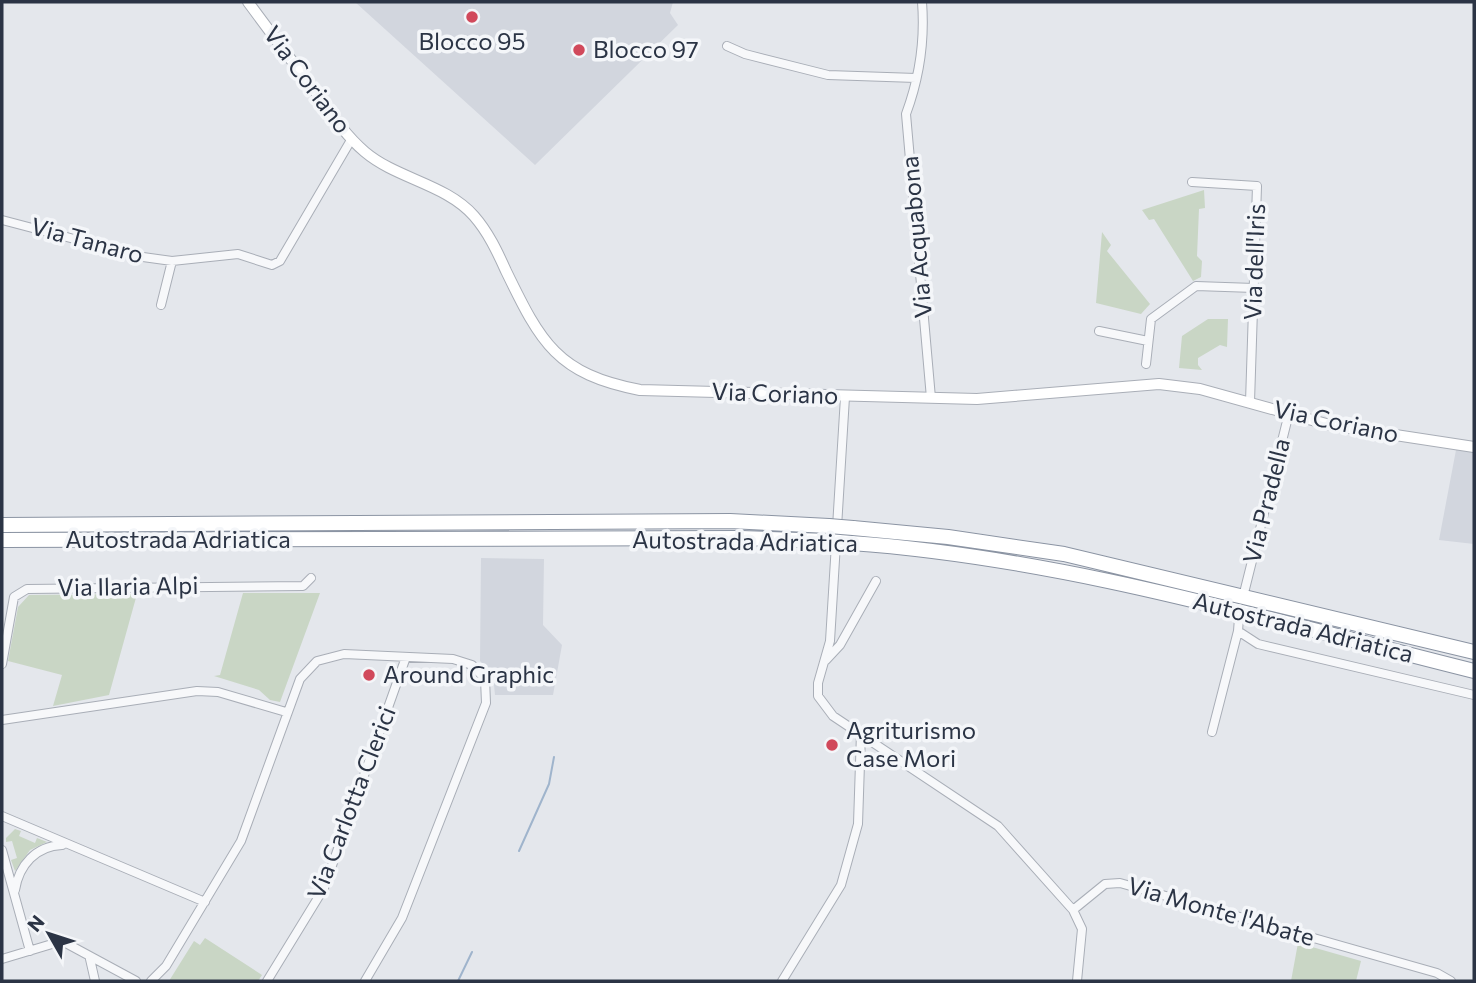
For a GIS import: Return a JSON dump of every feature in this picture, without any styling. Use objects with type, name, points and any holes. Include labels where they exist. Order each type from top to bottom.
[{"type":"highway","name":"Autostrada Adriatica","points":[[2,525],[730,520],[829,526],[852,536],[1059,570],[1474,671]]},
{"type":"highway","name":"Autostrada Adriatica","points":[[2,540],[741,538],[828,541],[852,536],[948,537],[1065,554],[1474,652]]},
{"type":"main road","name":"Via Coriano","points":[[248,2],[351,140],[386,167],[450,196],[473,215],[490,237],[524,308],[544,339],[560,359],[600,381],[640,390],[931,398],[1029,397],[1160,384],[1200,389],[1330,425],[1474,447]]},
{"type":"street","name":"Via Acquabona","points":[[922,2],[924,27],[916,78],[906,114],[931,398]]},
{"type":"street","points":[[727,46],[745,54],[828,75],[916,78]]},
{"type":"street","name":"Via Tanaro","points":[[2,220],[143,257],[172,261],[238,254],[272,265],[280,261],[351,140]]},
{"type":"street","name":"Via dell'Iris","points":[[1192,182],[1257,186],[1250,402]]},
{"type":"street","name":"Via Tanaro","points":[[161,305],[172,261]]},
{"type":"street","points":[[1146,364],[1151,319],[1196,286],[1254,288]]},
{"type":"street","points":[[1099,331],[1148,341]]},
{"type":"street","points":[[845,397],[826,660],[818,683],[818,696],[833,716],[998,826],[1073,910],[1082,929],[1077,981]]},
{"type":"street","name":"Via Pradella","points":[[1245,589],[1289,413]]},
{"type":"street","name":"Via Ilaria Alpi","points":[[2,664],[14,597],[27,589],[303,586],[311,578]]},
{"type":"street","points":[[826,660],[840,645],[876,581]]},
{"type":"street","points":[[1212,732],[1238,631],[1238,618]]},
{"type":"street","points":[[1238,631],[1258,644],[1474,695]]},
{"type":"street","points":[[151,981],[166,966],[240,841],[300,679],[317,661],[344,654],[453,659],[472,665],[485,679],[488,690],[486,703],[402,918],[365,981]]},
{"type":"street","name":"Via Carlotta Clerici","points":[[267,981],[324,888],[407,657]]},
{"type":"street","points":[[2,720],[197,691],[218,692],[286,712]]},
{"type":"street","points":[[782,981],[841,885],[848,864],[858,824],[861,733]]},
{"type":"street","points":[[2,816],[65,845],[205,902]]},
{"type":"street","points":[[14,893],[18,878],[32,857],[47,847],[65,845]]},
{"type":"street","points":[[2,850],[30,951]]},
{"type":"street","name":"Via Monte l'Abate","points":[[1073,910],[1105,884],[1120,884],[1437,973],[1451,981]]},
{"type":"street","points":[[2,959],[62,941],[90,959],[136,981]]},
{"type":"street","points":[[90,959],[95,981]]},
{"type":"shaded area","points":[[355,2],[673,2],[670,13],[678,25],[535,165]]},
{"type":"shaded area","points":[[1456,450],[1474,452],[1474,544],[1439,540]]},
{"type":"shaded area","points":[[481,558],[544,559],[543,625],[562,645],[553,695],[495,695],[493,675],[480,661]]},
{"type":"green space","points":[[1204,190],[1205,208],[1199,209],[1197,256],[1202,261],[1201,277],[1193,281],[1154,219],[1149,220],[1142,210]]},
{"type":"green space","points":[[1102,232],[1111,245],[1107,251],[1150,304],[1141,314],[1096,303]]},
{"type":"green space","points":[[1208,319],[1228,319],[1227,347],[1220,345],[1198,358],[1198,365],[1202,370],[1179,368],[1182,336]]},
{"type":"green space","points":[[243,593],[320,593],[280,702],[270,700],[259,690],[214,676],[220,675]]},
{"type":"green space","points":[[137,594],[109,695],[53,706],[62,675],[8,661],[18,607],[29,595]]},
{"type":"green space","points":[[15,829],[21,831],[19,836],[35,843],[37,838],[47,842],[30,850],[15,871],[11,860],[17,858],[12,841],[6,842],[6,838]]},
{"type":"green space","points":[[205,938],[262,975],[258,981],[169,981],[194,941],[200,945]]},
{"type":"green space","points":[[1298,943],[1361,961],[1356,981],[1291,981]]},
{"type":"waterway","points":[[519,851],[549,784],[554,757]]},
{"type":"waterway","points":[[458,981],[472,952]]},
{"type":"place","name":"Blocco 95","points":[[472,17]]},
{"type":"place","name":"Blocco 97","points":[[579,50]]},
{"type":"place","name":"Around Graphic","points":[[369,675]]},
{"type":"place","name":"Agriturismo Case Mori","points":[[832,745]]}]
